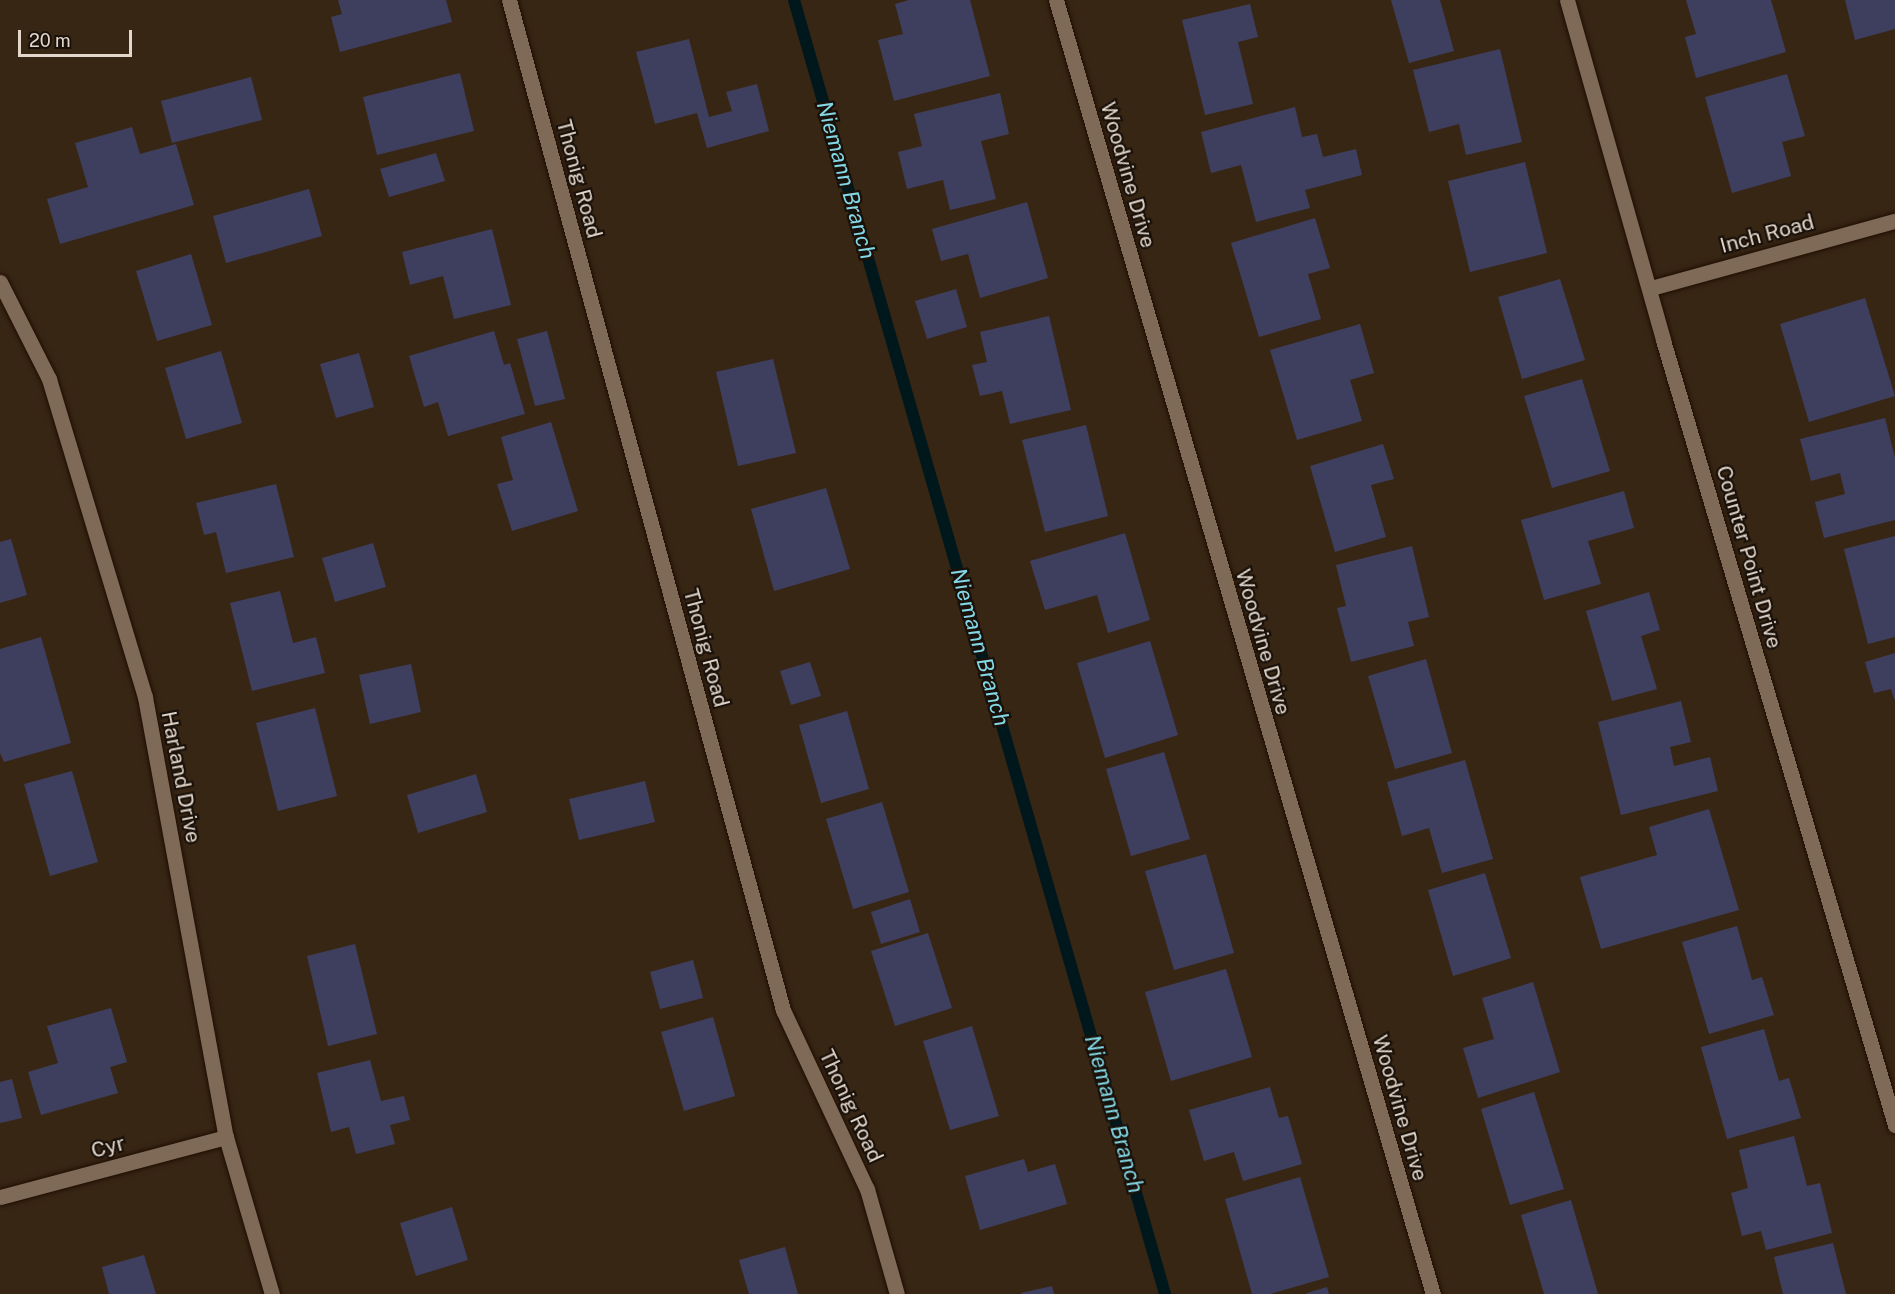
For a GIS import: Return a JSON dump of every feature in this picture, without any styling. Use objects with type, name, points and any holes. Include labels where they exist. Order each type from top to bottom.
[{"type":"street","name":"Thonig Road","points":[[509,0],[783,1010],[867,1189],[897,1294]]},
{"type":"street","name":"Woodvine Drive","points":[[1056,0],[1432,1294]]},
{"type":"street","name":"Counter Point Drive","points":[[1568,0],[1651,288],[1663,340],[1895,1125]]},
{"type":"street","name":"Inch Road","points":[[1651,288],[1895,220]]},
{"type":"street","name":"Harland Drive","points":[[0,282],[49,379],[145,697],[226,1137],[272,1294]]},
{"type":"street","name":"Cyr","points":[[0,1197],[226,1137]]},
{"type":"building","points":[[338,0],[446,0],[452,22],[340,52],[331,17],[342,14]]},
{"type":"building","points":[[909,0],[970,0],[990,76],[894,101],[878,40],[903,34],[895,4]]},
{"type":"building","points":[[1391,0],[1440,0],[1454,51],[1409,63]]},
{"type":"building","points":[[1686,0],[1771,0],[1786,52],[1696,78],[1685,37],[1696,34]]},
{"type":"building","points":[[1845,0],[1895,0],[1895,29],[1855,40]]},
{"type":"building","points":[[1250,4],[1258,37],[1238,42],[1253,104],[1205,115],[1182,20]]},
{"type":"building","points":[[689,39],[709,117],[732,111],[726,92],[757,84],[769,131],[707,148],[697,113],[655,124],[636,52]]},
{"type":"building","points":[[1500,49],[1522,142],[1466,155],[1459,124],[1429,132],[1413,70]]},
{"type":"building","points":[[460,73],[474,131],[377,155],[363,97]]},
{"type":"building","points":[[1787,74],[1805,136],[1782,142],[1791,176],[1732,193],[1705,97]]},
{"type":"building","points":[[251,77],[262,120],[172,143],[161,101]]},
{"type":"building","points":[[1000,93],[1009,134],[981,141],[996,199],[950,210],[943,180],[907,189],[898,152],[922,146],[914,114]]},
{"type":"building","points":[[1295,107],[1302,137],[1317,134],[1323,157],[1356,149],[1362,175],[1305,190],[1310,208],[1256,222],[1241,165],[1211,173],[1201,132]]},
{"type":"building","points":[[132,127],[140,154],[176,144],[194,205],[60,244],[47,199],[88,187],[75,143]]},
{"type":"building","points":[[436,153],[445,181],[389,197],[380,169]]},
{"type":"building","points":[[1525,162],[1547,253],[1470,272],[1448,181]]},
{"type":"building","points":[[309,189],[322,236],[226,263],[213,216]]},
{"type":"building","points":[[1027,202],[1048,278],[980,298],[968,254],[941,261],[932,229]]},
{"type":"building","points":[[1315,218],[1330,268],[1308,274],[1321,319],[1259,337],[1231,243]]},
{"type":"building","points":[[492,229],[511,305],[454,319],[443,276],[410,285],[402,252]]},
{"type":"building","points":[[191,254],[212,325],[157,341],[136,271]]},
{"type":"building","points":[[1560,279],[1585,360],[1522,379],[1498,297]]},
{"type":"building","points":[[956,289],[967,327],[927,339],[915,301]]},
{"type":"building","points":[[1865,298],[1895,396],[1809,422],[1780,324]]},
{"type":"building","points":[[1049,316],[1071,410],[1010,424],[1002,391],[980,396],[972,365],[987,362],[980,332]]},
{"type":"building","points":[[1360,324],[1374,373],[1350,380],[1362,421],[1297,440],[1270,350]]},
{"type":"building","points":[[494,331],[504,365],[510,363],[525,414],[448,436],[438,402],[424,407],[409,356]]},
{"type":"building","points":[[547,331],[565,399],[535,406],[517,339]]},
{"type":"building","points":[[221,351],[242,423],[186,439],[165,368]]},
{"type":"building","points":[[359,353],[374,407],[336,418],[320,364]]},
{"type":"building","points":[[773,359],[796,453],[738,466],[716,372]]},
{"type":"building","points":[[1582,379],[1610,471],[1552,488],[1524,396]]},
{"type":"building","points":[[1885,418],[1895,458],[1895,520],[1824,538],[1815,502],[1845,494],[1840,473],[1811,481],[1800,439]]},
{"type":"building","points":[[551,422],[578,511],[512,531],[497,484],[513,480],[501,437]]},
{"type":"building","points":[[1086,425],[1108,516],[1045,532],[1022,440]]},
{"type":"building","points":[[1383,444],[1394,479],[1371,485],[1386,537],[1335,552],[1310,466]]},
{"type":"building","points":[[276,484],[294,557],[226,573],[216,532],[204,535],[196,503]]},
{"type":"building","points":[[826,488],[850,569],[774,591],[751,509]]},
{"type":"building","points":[[1624,491],[1634,528],[1588,541],[1601,584],[1544,600],[1521,520]]},
{"type":"building","points":[[1125,533],[1150,620],[1108,633],[1097,595],[1045,610],[1030,561]]},
{"type":"building","points":[[1895,536],[1895,637],[1868,644],[1844,549]]},
{"type":"building","points":[[11,539],[27,595],[0,603],[0,542]]},
{"type":"building","points":[[373,543],[386,587],[335,602],[322,558]]},
{"type":"building","points":[[1412,546],[1429,617],[1408,622],[1414,646],[1351,662],[1337,608],[1346,606],[1336,565]]},
{"type":"building","points":[[280,591],[293,643],[316,637],[325,673],[252,691],[230,603]]},
{"type":"building","points":[[1649,592],[1660,630],[1641,636],[1657,689],[1612,701],[1586,611]]},
{"type":"building","points":[[41,637],[71,743],[4,762],[0,753],[0,649]]},
{"type":"building","points":[[1150,641],[1178,735],[1105,758],[1077,663]]},
{"type":"building","points":[[1895,653],[1894,699],[1891,689],[1874,693],[1865,662]]},
{"type":"building","points":[[1426,659],[1452,753],[1395,769],[1368,676]]},
{"type":"building","points":[[810,662],[821,696],[791,705],[780,671]]},
{"type":"building","points":[[411,664],[421,712],[370,724],[359,675]]},
{"type":"building","points":[[1681,701],[1691,742],[1670,747],[1674,766],[1710,757],[1718,791],[1621,815],[1598,722]]},
{"type":"building","points":[[315,708],[337,796],[278,811],[256,723]]},
{"type":"building","points":[[847,711],[869,789],[821,803],[799,725]]},
{"type":"building","points":[[1164,752],[1190,839],[1131,856],[1106,769]]},
{"type":"building","points":[[1465,760],[1493,859],[1442,873],[1429,828],[1402,836],[1387,782]]},
{"type":"building","points":[[72,771],[98,862],[50,876],[24,784]]},
{"type":"building","points":[[476,774],[487,812],[418,833],[407,795]]},
{"type":"building","points":[[645,781],[655,822],[579,840],[569,799]]},
{"type":"building","points":[[882,802],[909,892],[853,909],[826,819]]},
{"type":"building","points":[[1709,809],[1739,910],[1601,949],[1580,877],[1657,855],[1649,827]]},
{"type":"building","points":[[1206,854],[1234,953],[1174,970],[1145,871]]},
{"type":"building","points":[[1485,873],[1511,958],[1453,976],[1428,890]]},
{"type":"building","points":[[910,899],[920,932],[881,944],[871,912]]},
{"type":"building","points":[[1737,926],[1752,980],[1762,977],[1774,1015],[1709,1034],[1682,942]]},
{"type":"building","points":[[928,933],[952,1008],[895,1026],[871,951]]},
{"type":"building","points":[[355,944],[377,1034],[328,1046],[307,956]]},
{"type":"building","points":[[693,960],[703,998],[660,1009],[650,972]]},
{"type":"building","points":[[1226,969],[1252,1057],[1171,1081],[1145,992]]},
{"type":"building","points":[[1533,982],[1560,1072],[1478,1098],[1463,1048],[1494,1039],[1482,998]]},
{"type":"building","points":[[111,1008],[127,1062],[110,1067],[118,1093],[41,1115],[28,1072],[58,1063],[47,1026]]},
{"type":"building","points":[[713,1017],[735,1096],[684,1111],[661,1032]]},
{"type":"building","points":[[972,1026],[999,1116],[950,1130],[923,1041]]},
{"type":"building","points":[[1764,1029],[1779,1081],[1789,1078],[1801,1118],[1727,1139],[1701,1047]]},
{"type":"building","points":[[370,1060],[381,1101],[404,1096],[410,1120],[390,1125],[395,1144],[356,1154],[349,1127],[331,1132],[317,1073]]},
{"type":"building","points":[[12,1079],[22,1118],[0,1123],[0,1082]]},
{"type":"building","points":[[1270,1087],[1279,1118],[1288,1116],[1302,1164],[1243,1181],[1234,1152],[1204,1161],[1189,1110]]},
{"type":"building","points":[[1534,1092],[1564,1189],[1510,1205],[1481,1109]]},
{"type":"building","points":[[1794,1136],[1807,1186],[1820,1183],[1832,1233],[1766,1250],[1761,1231],[1742,1236],[1731,1193],[1748,1188],[1739,1150]]},
{"type":"building","points":[[1024,1159],[1028,1172],[1055,1164],[1067,1204],[980,1230],[965,1176]]},
{"type":"building","points":[[1300,1177],[1329,1277],[1270,1294],[1252,1294],[1225,1199]]},
{"type":"building","points":[[1571,1200],[1598,1294],[1544,1294],[1521,1215]]},
{"type":"building","points":[[452,1207],[468,1260],[416,1276],[400,1223]]},
{"type":"building","points":[[1833,1243],[1846,1294],[1783,1294],[1774,1257]]},
{"type":"building","points":[[785,1247],[798,1294],[749,1294],[739,1260]]},
{"type":"building","points":[[144,1255],[156,1294],[109,1294],[102,1267]]},
{"type":"building","points":[[1052,1286],[1054,1294],[1021,1294],[1021,1293]]},
{"type":"building","points":[[1327,1287],[1329,1294],[1307,1294],[1307,1293]]},
{"type":"waterway","name":"Niemann Branch","points":[[794,0],[1165,1294]]}]
